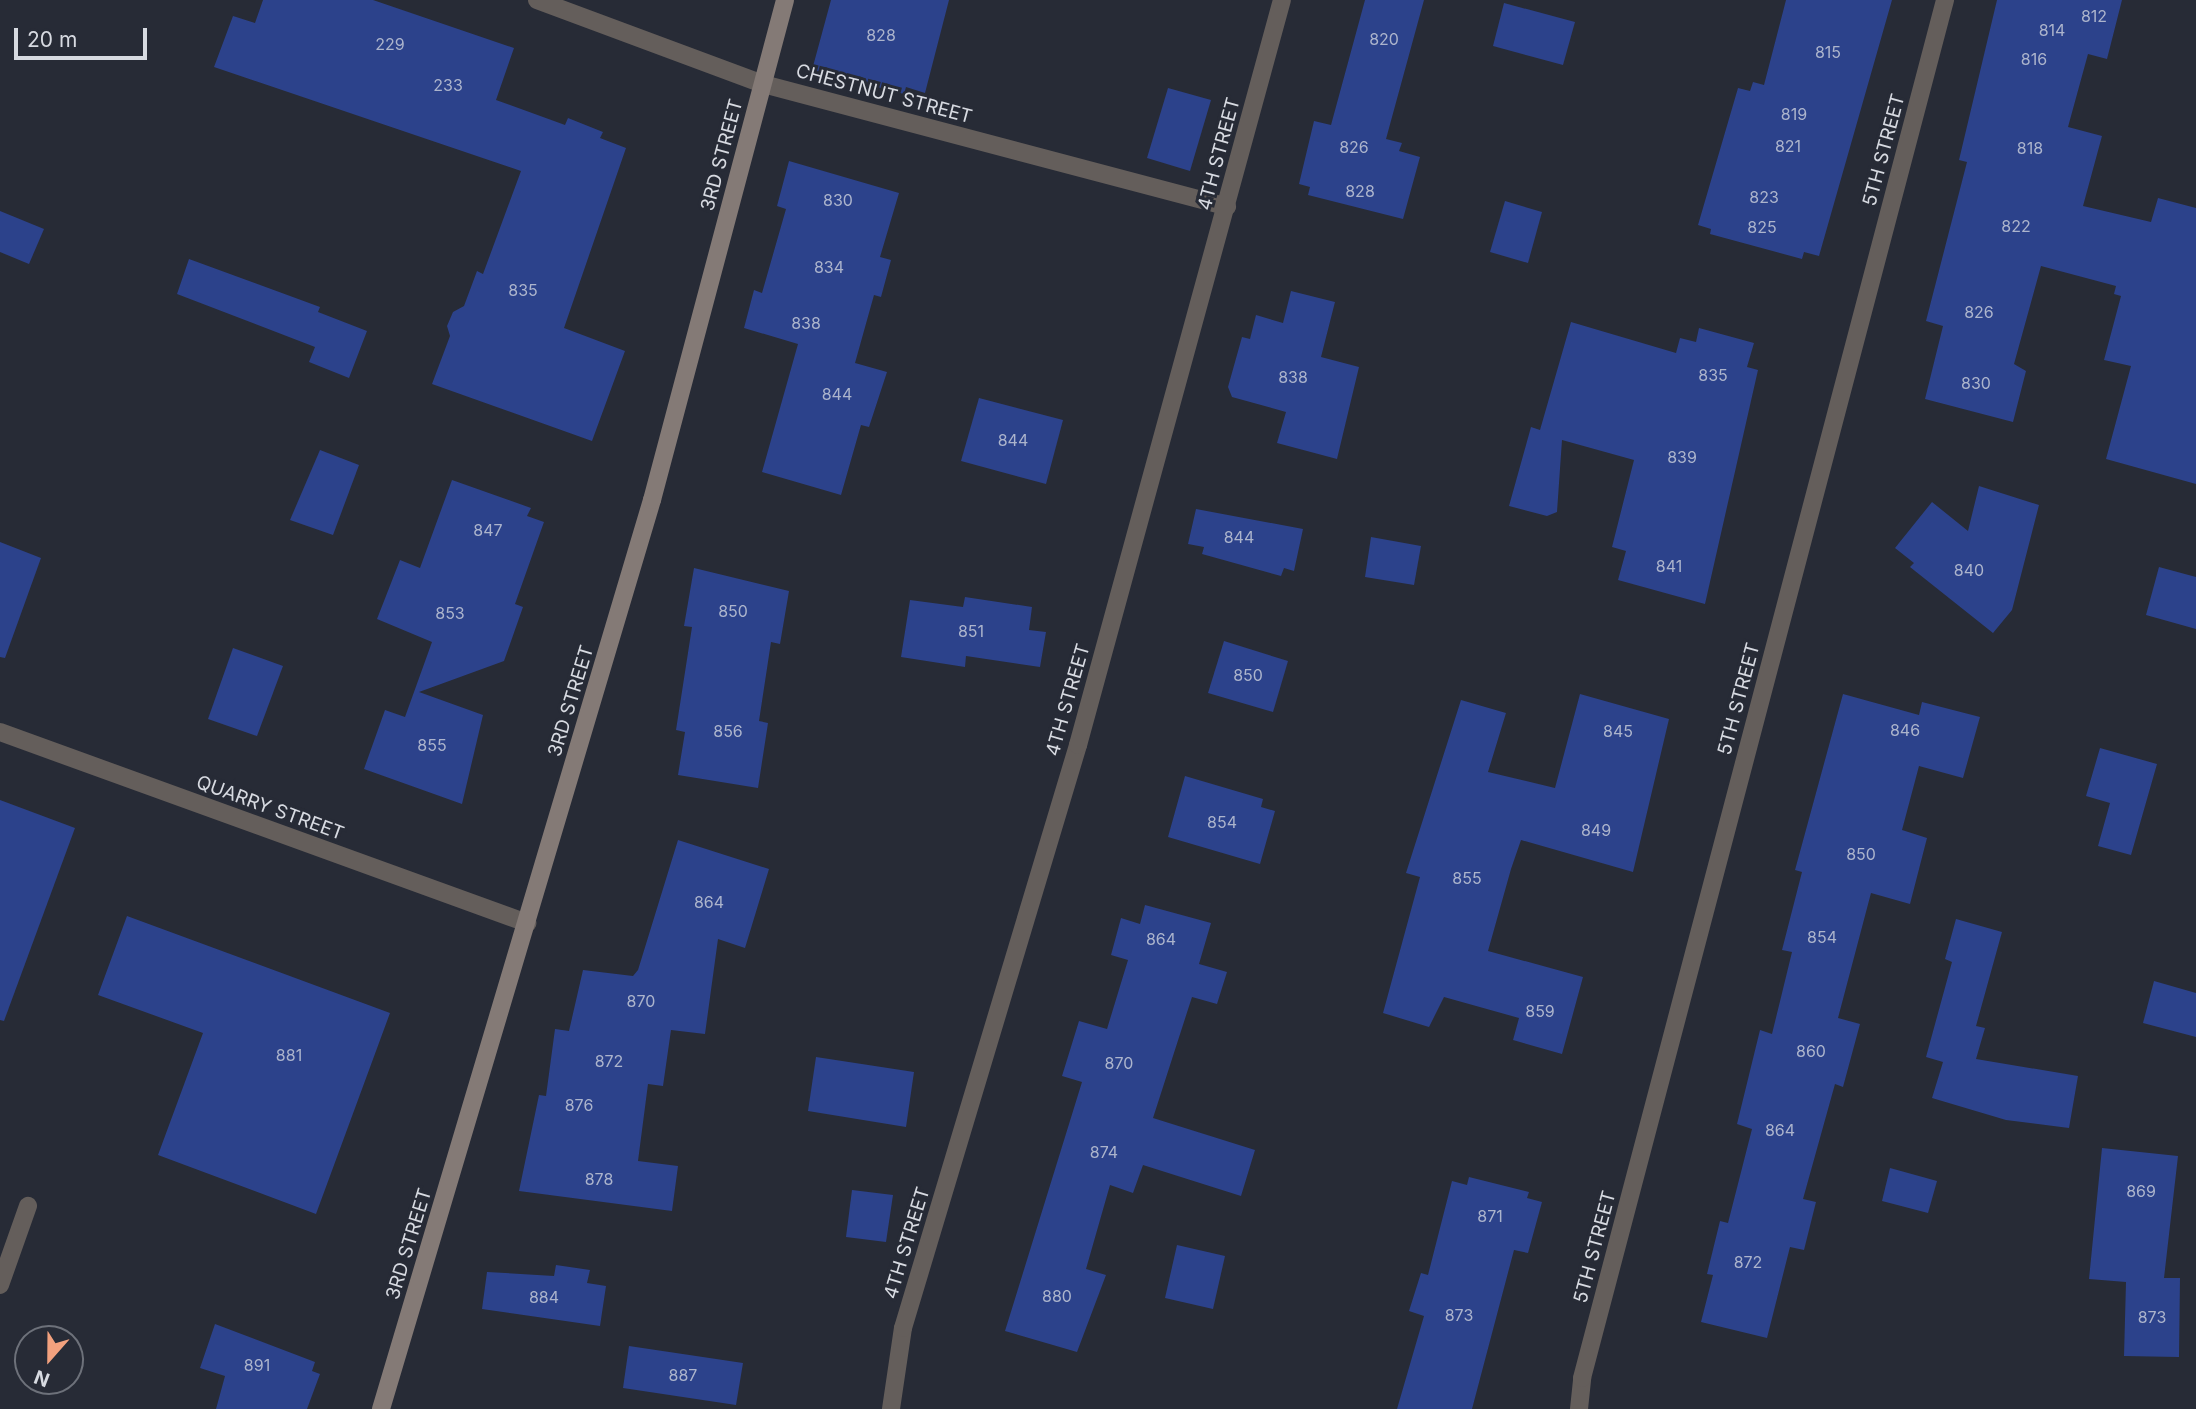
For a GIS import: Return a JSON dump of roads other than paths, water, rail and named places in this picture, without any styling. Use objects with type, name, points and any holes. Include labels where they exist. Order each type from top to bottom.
[{"type":"main road","name":"3RD STREET","points":[[381,1409],[652,500],[785,0]]},
{"type":"street","name":"CHESTNUT STREET","points":[[537,0],[763,84],[1227,206]]},
{"type":"street","name":"4TH STREET","points":[[891,1409],[903,1328],[1078,745],[1282,0]]},
{"type":"street","name":"5TH STREET","points":[[1579,1409],[1589,1352],[1945,0]]},
{"type":"street","name":"QUARRY STREET","points":[[0,732],[527,923]]},
{"type":"street","points":[[0,1284],[28,1206]]}]
